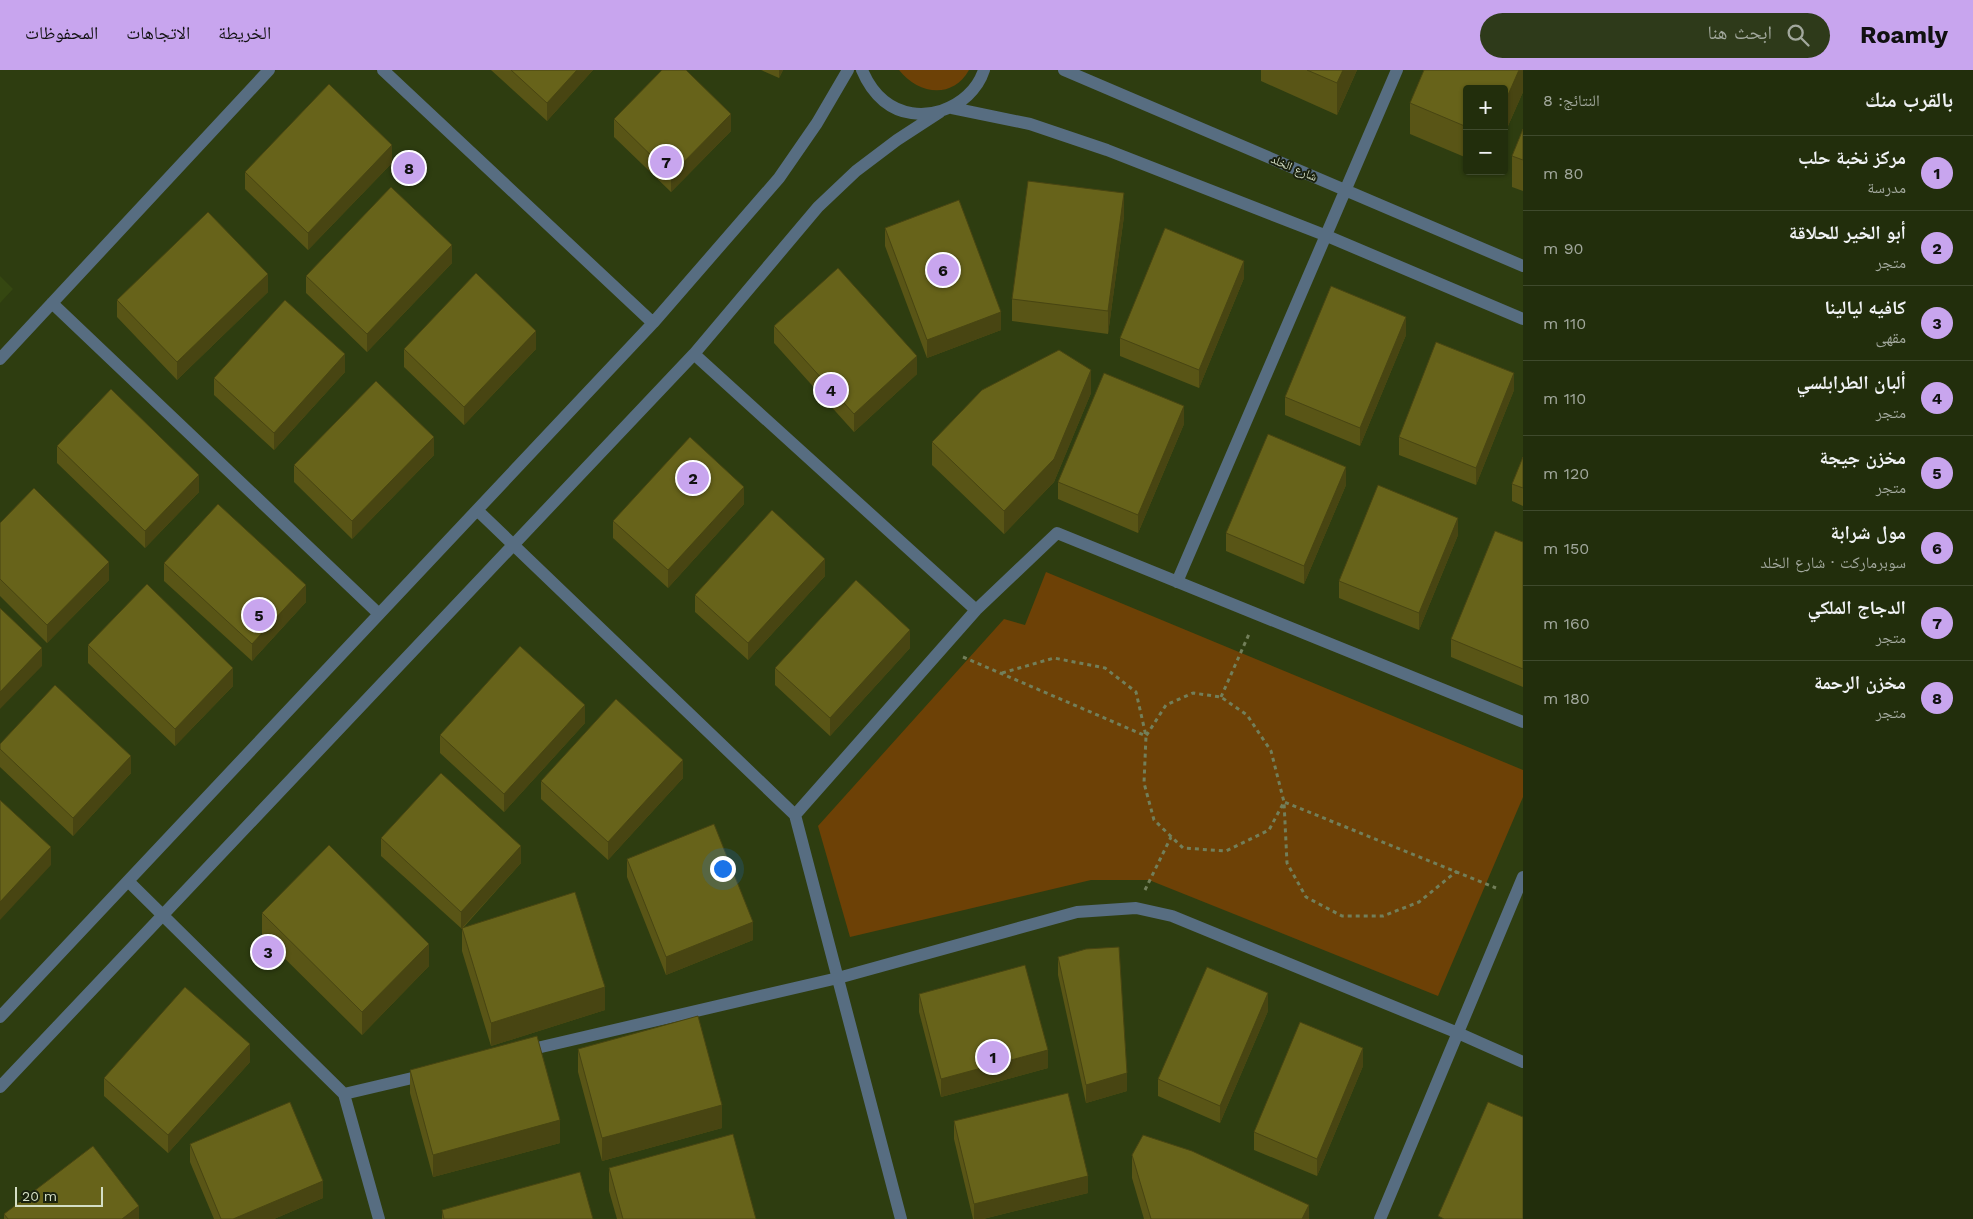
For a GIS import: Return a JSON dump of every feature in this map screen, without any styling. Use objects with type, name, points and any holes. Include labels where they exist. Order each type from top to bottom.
[{"type":"street","points":[[0,359],[269,70]]},
{"type":"street","points":[[382,70],[653,323]]},
{"type":"street","points":[[0,1017],[653,323],[779,178],[817,123],[848,70]]},
{"type":"street","points":[[862,70],[870,87],[884,102],[901,111],[921,114],[946,110],[1030,124],[1098,147],[1327,236],[1523,319]]},
{"type":"street","points":[[0,1087],[694,354],[818,207],[856,172],[897,140],[971,93],[984,70]]},
{"type":"street","name":"شارع الخلد","points":[[1064,70],[1523,266]]},
{"type":"street","points":[[1177,582],[1397,70]]},
{"type":"street","points":[[52,303],[379,614]]},
{"type":"street","points":[[694,354],[976,610]]},
{"type":"street","points":[[477,510],[795,815],[901,1219]]},
{"type":"street","points":[[795,815],[976,610],[1057,533],[1523,722]]},
{"type":"street","points":[[1380,1219],[1523,877]]},
{"type":"street","points":[[128,881],[344,1094],[379,1219]]},
{"type":"street","points":[[510,1055],[838,978],[1077,912],[1136,908],[1172,916],[1458,1033],[1523,1062]]},
{"type":"street","points":[[344,1094],[442,1071]]},
{"type":"path","points":[[1222,697],[1258,615]]},
{"type":"path","points":[[942,648],[1146,736]]},
{"type":"path","points":[[1001,673],[1054,658],[1105,668],[1136,692],[1146,736],[1144,782],[1154,820],[1183,848],[1226,851],[1270,830],[1284,802]]},
{"type":"path","points":[[1146,736],[1166,705],[1193,693],[1222,697],[1247,715],[1271,751],[1284,802],[1287,863],[1306,898],[1342,916],[1382,916],[1419,902],[1457,871]]},
{"type":"path","points":[[1284,802],[1515,896]]},
{"type":"path","points":[[1136,908],[1171,837]]},
{"type":"shaded area","points":[[899,70],[969,70],[962,80],[954,86],[944,90],[935,90],[916,84]]},
{"type":"shaded area","points":[[0,276],[13,289],[0,303]]},
{"type":"shaded area","points":[[1046,572],[1523,770],[1523,797],[1438,996],[1149,880],[1091,880],[850,937],[818,826],[1004,619],[1025,625]]},
{"type":"building","points":[[511,70],[577,70],[547,103]]},
{"type":"building","points":[[662,70],[686,70],[731,114],[671,175],[614,119]]},
{"type":"building","points":[[1307,70],[1343,70],[1337,83]]},
{"type":"building","points":[[1424,70],[1519,70],[1508,95],[1508,85],[1463,85],[1463,125],[1410,103]]},
{"type":"building","points":[[329,84],[392,145],[308,233],[245,172]]},
{"type":"building","points":[[1523,129],[1523,160],[1512,156]]},
{"type":"building","points":[[1028,181],[1124,193],[1108,311],[1012,299]]},
{"type":"building","points":[[391,187],[452,245],[367,334],[306,276]]},
{"type":"building","points":[[959,200],[1001,312],[927,340],[885,228]]},
{"type":"building","points":[[208,212],[268,274],[177,362],[117,300]]},
{"type":"building","points":[[1165,228],[1244,261],[1199,370],[1120,338]]},
{"type":"building","points":[[838,268],[917,356],[854,414],[774,326]]},
{"type":"building","points":[[476,273],[536,331],[464,407],[404,349]]},
{"type":"building","points":[[1331,286],[1406,317],[1360,428],[1285,397]]},
{"type":"building","points":[[285,300],[345,354],[274,433],[214,378]]},
{"type":"building","points":[[1436,342],[1514,373],[1476,468],[1399,437]]},
{"type":"building","points":[[1059,350],[1091,370],[1054,459],[1004,511],[932,442],[982,390]]},
{"type":"building","points":[[1104,373],[1184,406],[1138,515],[1058,482]]},
{"type":"building","points":[[376,381],[434,437],[352,521],[294,465]]},
{"type":"building","points":[[111,389],[199,475],[145,531],[57,446]]},
{"type":"building","points":[[1268,434],[1346,467],[1304,566],[1226,533]]},
{"type":"building","points":[[690,437],[744,487],[668,570],[613,521]]},
{"type":"building","points":[[1523,457],[1523,488],[1512,484]]},
{"type":"building","points":[[1378,485],[1458,518],[1419,613],[1339,581]]},
{"type":"building","points":[[34,488],[109,562],[47,625],[0,579],[0,523]]},
{"type":"building","points":[[218,504],[306,585],[252,644],[164,563]]},
{"type":"building","points":[[772,510],[825,559],[748,643],[695,595]]},
{"type":"building","points":[[1495,531],[1523,542],[1523,669],[1451,639]]},
{"type":"building","points":[[856,580],[910,630],[830,718],[775,668]]},
{"type":"building","points":[[147,584],[233,668],[175,729],[88,645]]},
{"type":"building","points":[[0,608],[42,648],[0,692]]},
{"type":"building","points":[[520,646],[585,705],[504,794],[440,735]]},
{"type":"building","points":[[55,685],[131,756],[73,818],[0,749],[0,744]]},
{"type":"building","points":[[616,699],[683,760],[608,842],[541,781]]},
{"type":"building","points":[[441,773],[521,846],[461,912],[381,838]]},
{"type":"building","points":[[0,800],[51,847],[0,902]]},
{"type":"building","points":[[714,824],[753,922],[666,957],[627,859]]},
{"type":"building","points":[[329,845],[429,944],[362,1012],[262,913]]},
{"type":"building","points":[[575,892],[605,987],[491,1023],[462,928]]},
{"type":"building","points":[[1119,947],[1127,1073],[1086,1085],[1058,957],[1086,949]]},
{"type":"building","points":[[1025,965],[1048,1050],[941,1079],[919,994]]},
{"type":"building","points":[[1207,967],[1268,993],[1220,1106],[1158,1079]]},
{"type":"building","points":[[185,987],[250,1044],[168,1135],[104,1078]]},
{"type":"building","points":[[698,1016],[722,1105],[602,1138],[578,1049]]},
{"type":"building","points":[[1300,1022],[1363,1048],[1317,1159],[1254,1132]]},
{"type":"building","points":[[537,1036],[560,1120],[433,1155],[410,1070]]},
{"type":"building","points":[[1068,1093],[1088,1176],[974,1204],[954,1121]]},
{"type":"building","points":[[290,1102],[323,1181],[233,1219],[221,1219],[190,1144]]},
{"type":"building","points":[[1488,1102],[1523,1117],[1523,1219],[1444,1219],[1438,1216]]},
{"type":"building","points":[[733,1134],[756,1219],[623,1219],[609,1168]]},
{"type":"building","points":[[1143,1135],[1192,1151],[1309,1205],[1302,1219],[1151,1219],[1132,1155]]},
{"type":"building","points":[[93,1146],[139,1206],[122,1219],[8,1219],[4,1214]]},
{"type":"building","points":[[580,1172],[593,1219],[444,1219],[442,1210]]},
{"type":"place","name":"الدجاج الملكي","points":[[666,162]]},
{"type":"place","name":"مخزن الرحمة","points":[[409,168]]},
{"type":"place","name":"مول شرابة","points":[[943,270]]},
{"type":"place","name":"ألبان الطرابلسي","points":[[831,390]]},
{"type":"place","name":"أبو الخير للحلاقة","points":[[693,478]]},
{"type":"place","name":"مخزن جيجة","points":[[259,615]]},
{"type":"place","name":"كافيه ليالينا","points":[[268,952]]},
{"type":"place","name":"مركز نخبة حلب","points":[[993,1057]]}]
